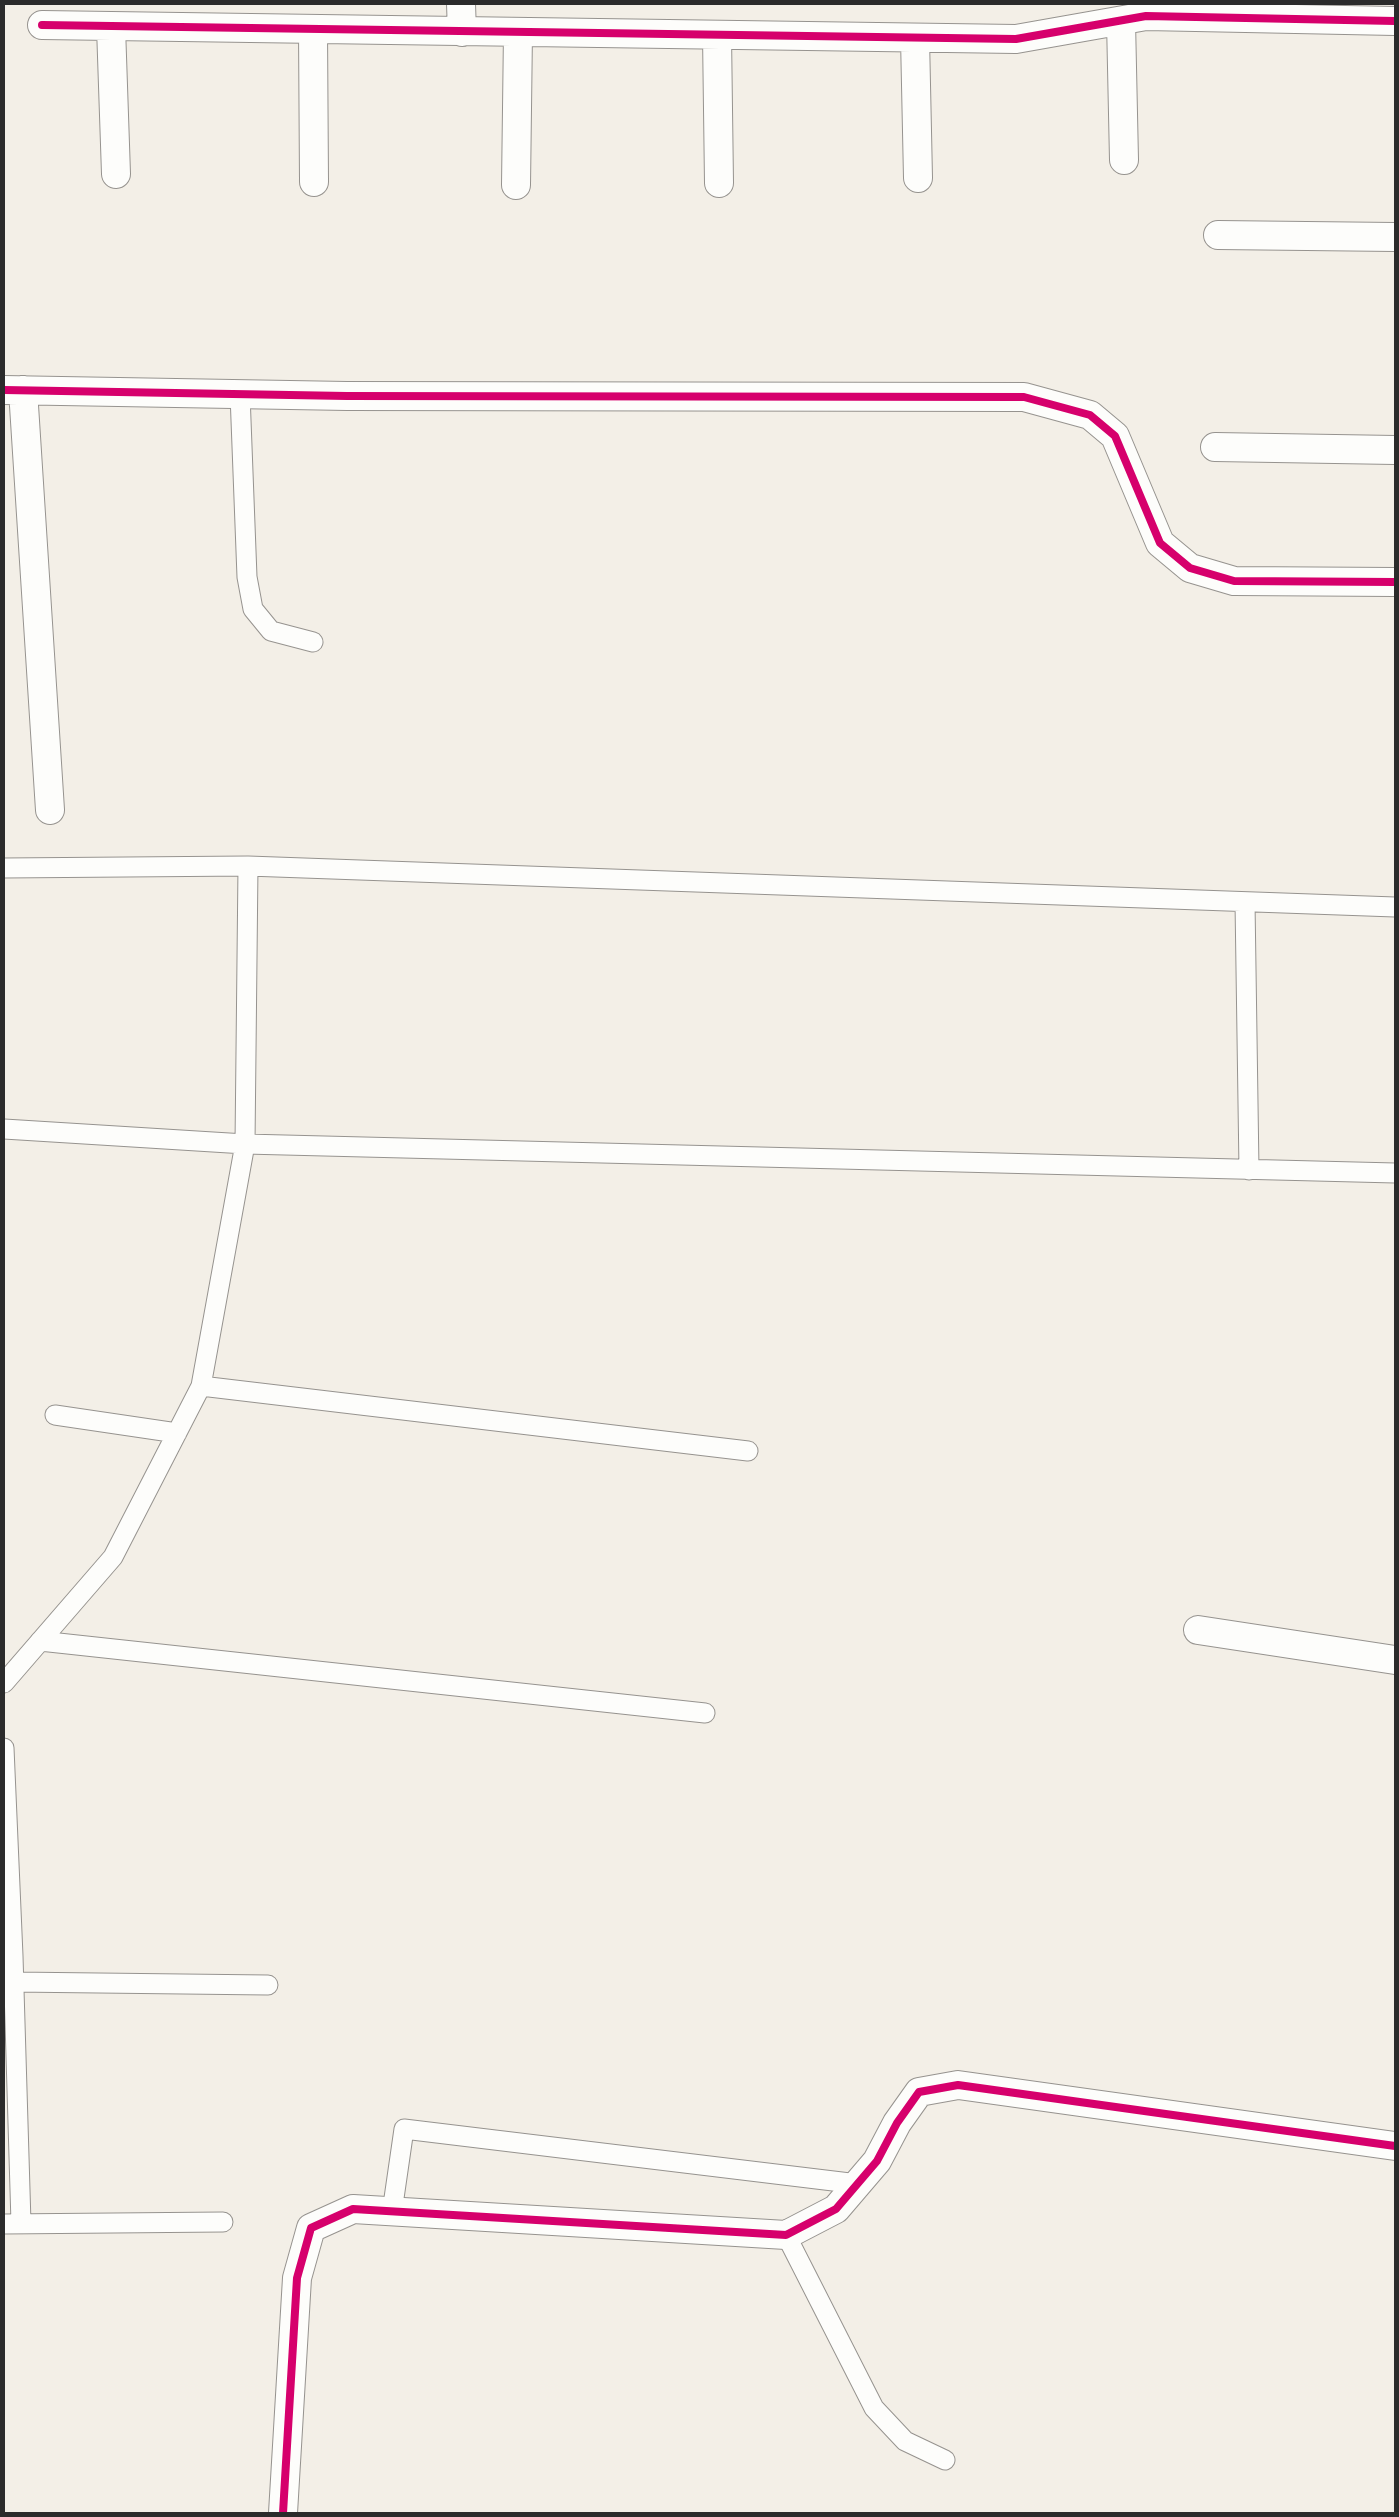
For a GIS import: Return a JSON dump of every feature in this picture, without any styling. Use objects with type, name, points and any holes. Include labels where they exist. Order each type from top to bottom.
[{"type":"street","points":[[461,4],[462,32]]},
{"type":"street","points":[[42,25],[1016,39],[1146,16],[1395,21]]},
{"type":"street","points":[[1121,21],[1124,160]]},
{"type":"street","points":[[111,27],[116,174]]},
{"type":"street","points":[[313,30],[314,182]]},
{"type":"street","points":[[516,184],[518,32]]},
{"type":"street","points":[[717,35],[719,182]]},
{"type":"street","points":[[915,38],[918,178]]},
{"type":"street","points":[[1218,235],[1395,237]]},
{"type":"street","points":[[50,810],[13,390],[240,394],[1024,397],[1090,415],[1115,436],[1160,543],[1190,568],[1234,581],[1395,582]]},
{"type":"street","points":[[1215,447],[1395,450]]},
{"type":"street","points":[[1198,1630],[1395,1660]]},
{"type":"street","points":[[283,2513],[297,2278],[311,2228],[353,2210],[786,2234],[836,2209],[877,2161],[897,2123],[919,2092],[958,2085],[1395,2146]]},
{"type":"lane","points":[[240,394],[247,577],[253,609],[271,631],[314,642]]},
{"type":"lane","points":[[4,1683],[113,1557],[201,1386],[245,1144],[248,866]]},
{"type":"lane","points":[[4,868],[248,866],[1395,907]]},
{"type":"lane","points":[[1245,902],[1249,1170]]},
{"type":"lane","points":[[4,1129],[245,1144],[1395,1174]]},
{"type":"lane","points":[[201,1386],[748,1451]]},
{"type":"lane","points":[[55,1415],[177,1433]]},
{"type":"lane","points":[[40,1641],[705,1713]]},
{"type":"lane","points":[[4,1748],[9,1956],[14,1982],[12,2224],[223,2222]]},
{"type":"lane","points":[[14,1982],[268,1985]]},
{"type":"lane","points":[[392,2212],[404,2129],[858,2184]]},
{"type":"lane","points":[[786,2234],[874,2408],[904,2441],[945,2460]]},
{"type":"cycle path","points":[[42,25],[1016,39],[1146,16],[1395,21]]},
{"type":"cycle path","points":[[4,390],[347,396],[1024,397],[1090,415],[1115,436],[1160,543],[1190,568],[1234,581],[1395,582]]},
{"type":"cycle path","points":[[283,2513],[297,2278],[311,2228],[353,2209],[786,2235],[836,2209],[877,2161],[897,2123],[919,2092],[958,2085],[1395,2146]]}]
